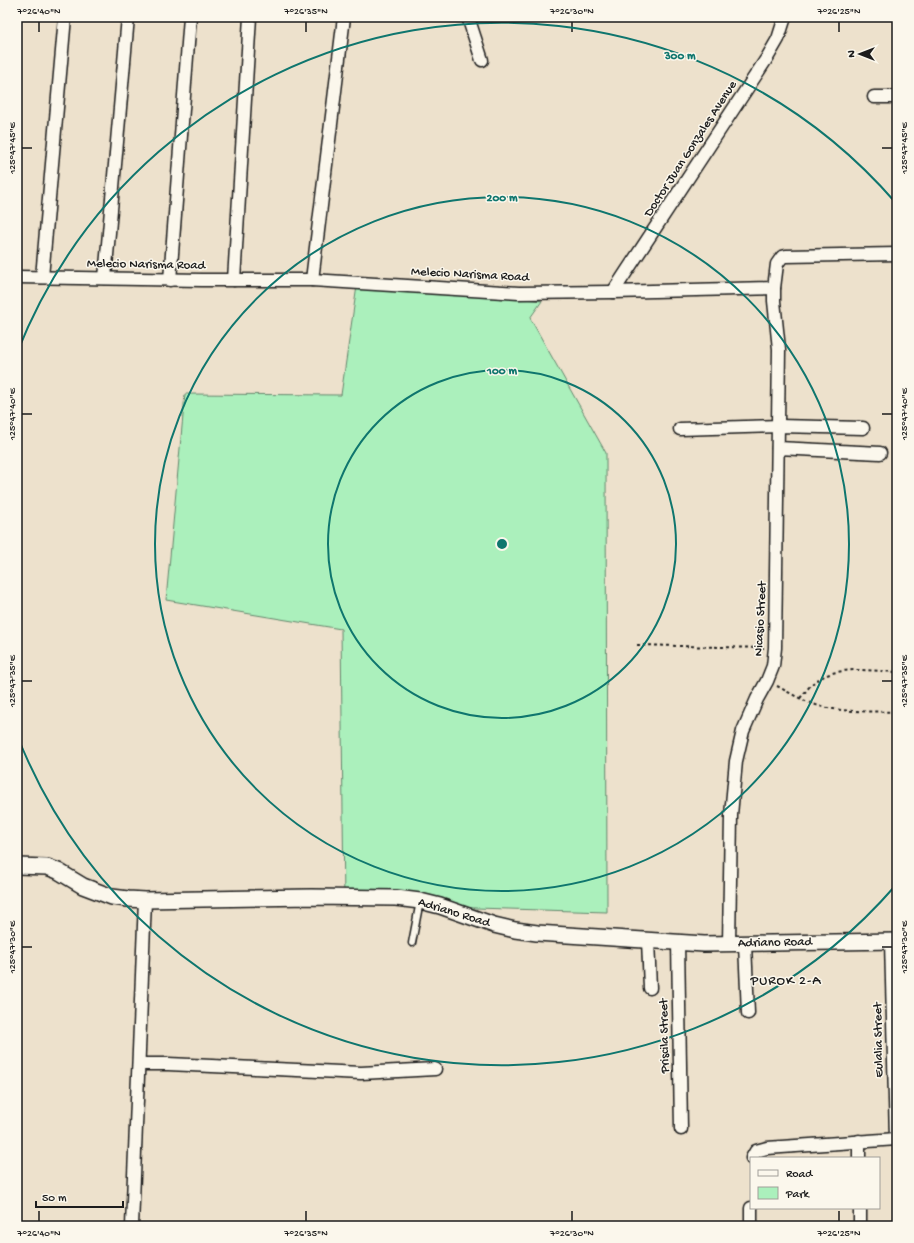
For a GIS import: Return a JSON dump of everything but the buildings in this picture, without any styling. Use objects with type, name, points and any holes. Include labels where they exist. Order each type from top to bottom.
[{"type":"street","points":[[42,277],[65,17]]},
{"type":"street","points":[[105,278],[128,17]]},
{"type":"street","points":[[170,280],[190,17]]},
{"type":"street","points":[[234,280],[250,17]]},
{"type":"street","points":[[312,280],[344,17]]},
{"type":"street","points":[[468,17],[482,60]]},
{"type":"street","name":"Doctor Juan Gonzales Avenue","points":[[613,292],[767,58],[778,39],[786,17]]},
{"type":"street","points":[[874,97],[897,97]]},
{"type":"street","points":[[774,288],[777,264],[782,257],[897,254]]},
{"type":"street","name":"Melecio Narisma Road","points":[[17,277],[170,280],[312,280],[519,293],[774,288]]},
{"type":"street","name":"Nicasio Street","points":[[730,944],[731,815],[736,761],[742,731],[748,716],[768,681],[773,666],[775,648],[779,349],[774,288]]},
{"type":"street","points":[[680,429],[779,426],[863,428]]},
{"type":"street","points":[[778,448],[880,453]]},
{"type":"street","name":"Adriano Road","points":[[17,866],[47,867],[58,871],[83,886],[112,897],[145,900],[360,897],[420,901],[515,930],[537,933],[730,944],[894,941]]},
{"type":"street","points":[[132,1226],[145,900]]},
{"type":"street","points":[[648,940],[650,988]]},
{"type":"street","name":"Eulalia Street","points":[[894,941],[896,1139]]},
{"type":"street","name":"Priscila Street","points":[[678,942],[681,1129]]},
{"type":"street","points":[[745,944],[748,1013]]},
{"type":"street","points":[[138,1064],[168,1064],[361,1073],[435,1069]]},
{"type":"street","points":[[753,1157],[756,1151],[767,1148],[896,1139]]},
{"type":"street","points":[[859,1142],[859,1157]]},
{"type":"street","points":[[751,1209],[751,1226]]},
{"type":"street","points":[[860,1209],[860,1226]]},
{"type":"lane","points":[[412,943],[420,901]]},
{"type":"path","points":[[637,645],[775,648]]},
{"type":"path","points":[[800,699],[817,681],[838,672],[897,672]]},
{"type":"path","points":[[768,681],[800,699],[817,705],[838,710],[897,712]]},
{"type":"green space","points":[[358,279],[542,301],[530,318],[606,453],[607,912],[344,904],[341,629],[166,600],[185,394],[341,395]]},
{"type":"district","name":"PUROK 2-A","points":[[786,981]]}]
